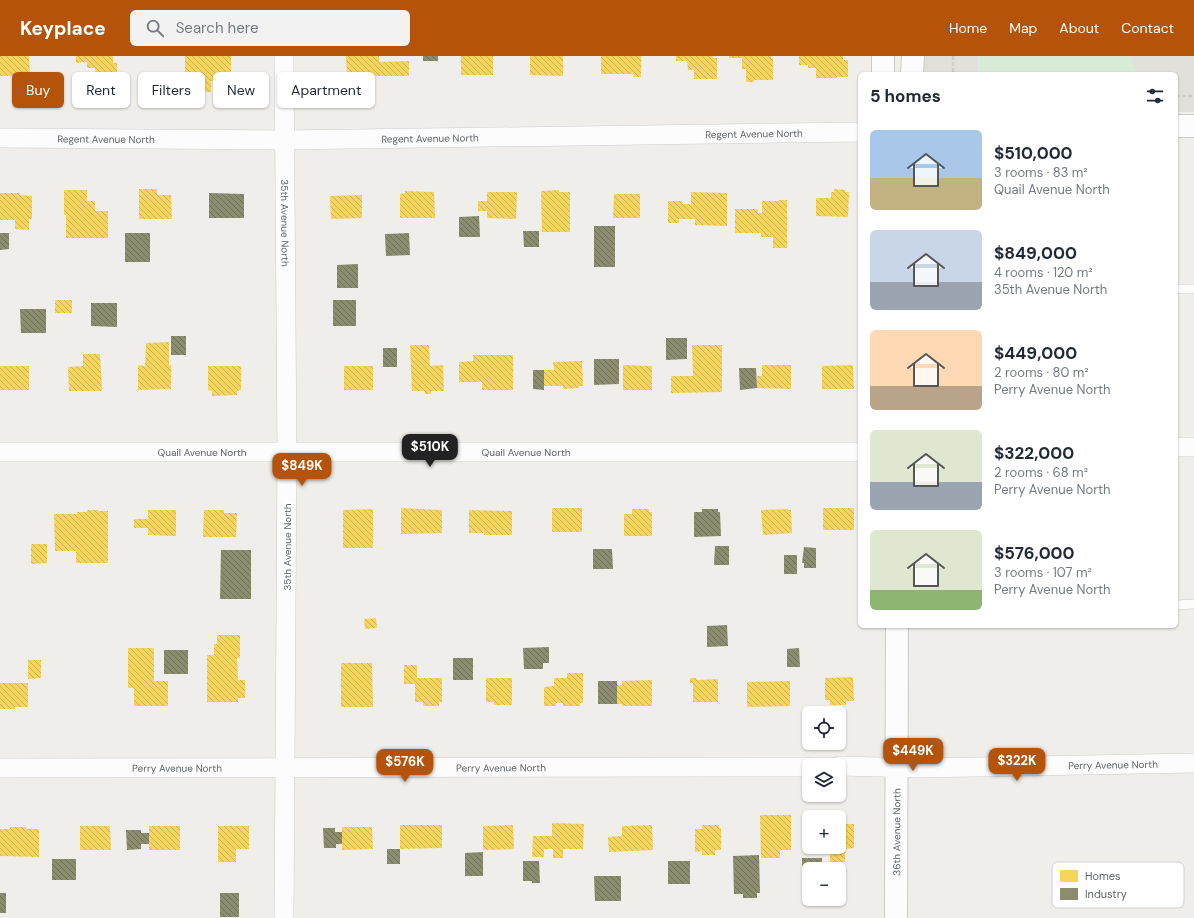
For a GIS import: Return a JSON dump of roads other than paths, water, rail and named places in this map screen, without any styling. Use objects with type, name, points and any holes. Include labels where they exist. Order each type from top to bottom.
[{"type":"street","name":"35th Avenue North","points":[[284,56],[287,452],[284,918]]},
{"type":"street","points":[[883,56],[883,72]]},
{"type":"street","points":[[912,56],[912,72]]},
{"type":"street","points":[[1178,126],[1194,126]]},
{"type":"street","name":"Regent Avenue North","points":[[0,138],[284,140],[858,132]]},
{"type":"street","points":[[1178,447],[1194,447]]},
{"type":"street","name":"Quail Avenue North","points":[[0,452],[858,452]]},
{"type":"street","name":"36th Avenue North","points":[[896,918],[897,628]]},
{"type":"street","name":"Perry Avenue North","points":[[846,766],[920,768],[1194,763]]},
{"type":"street","name":"Perry Avenue North","points":[[0,768],[802,766]]},
{"type":"lane","points":[[1178,289],[1194,288]]},
{"type":"lane","points":[[1178,605],[1194,604]]}]
